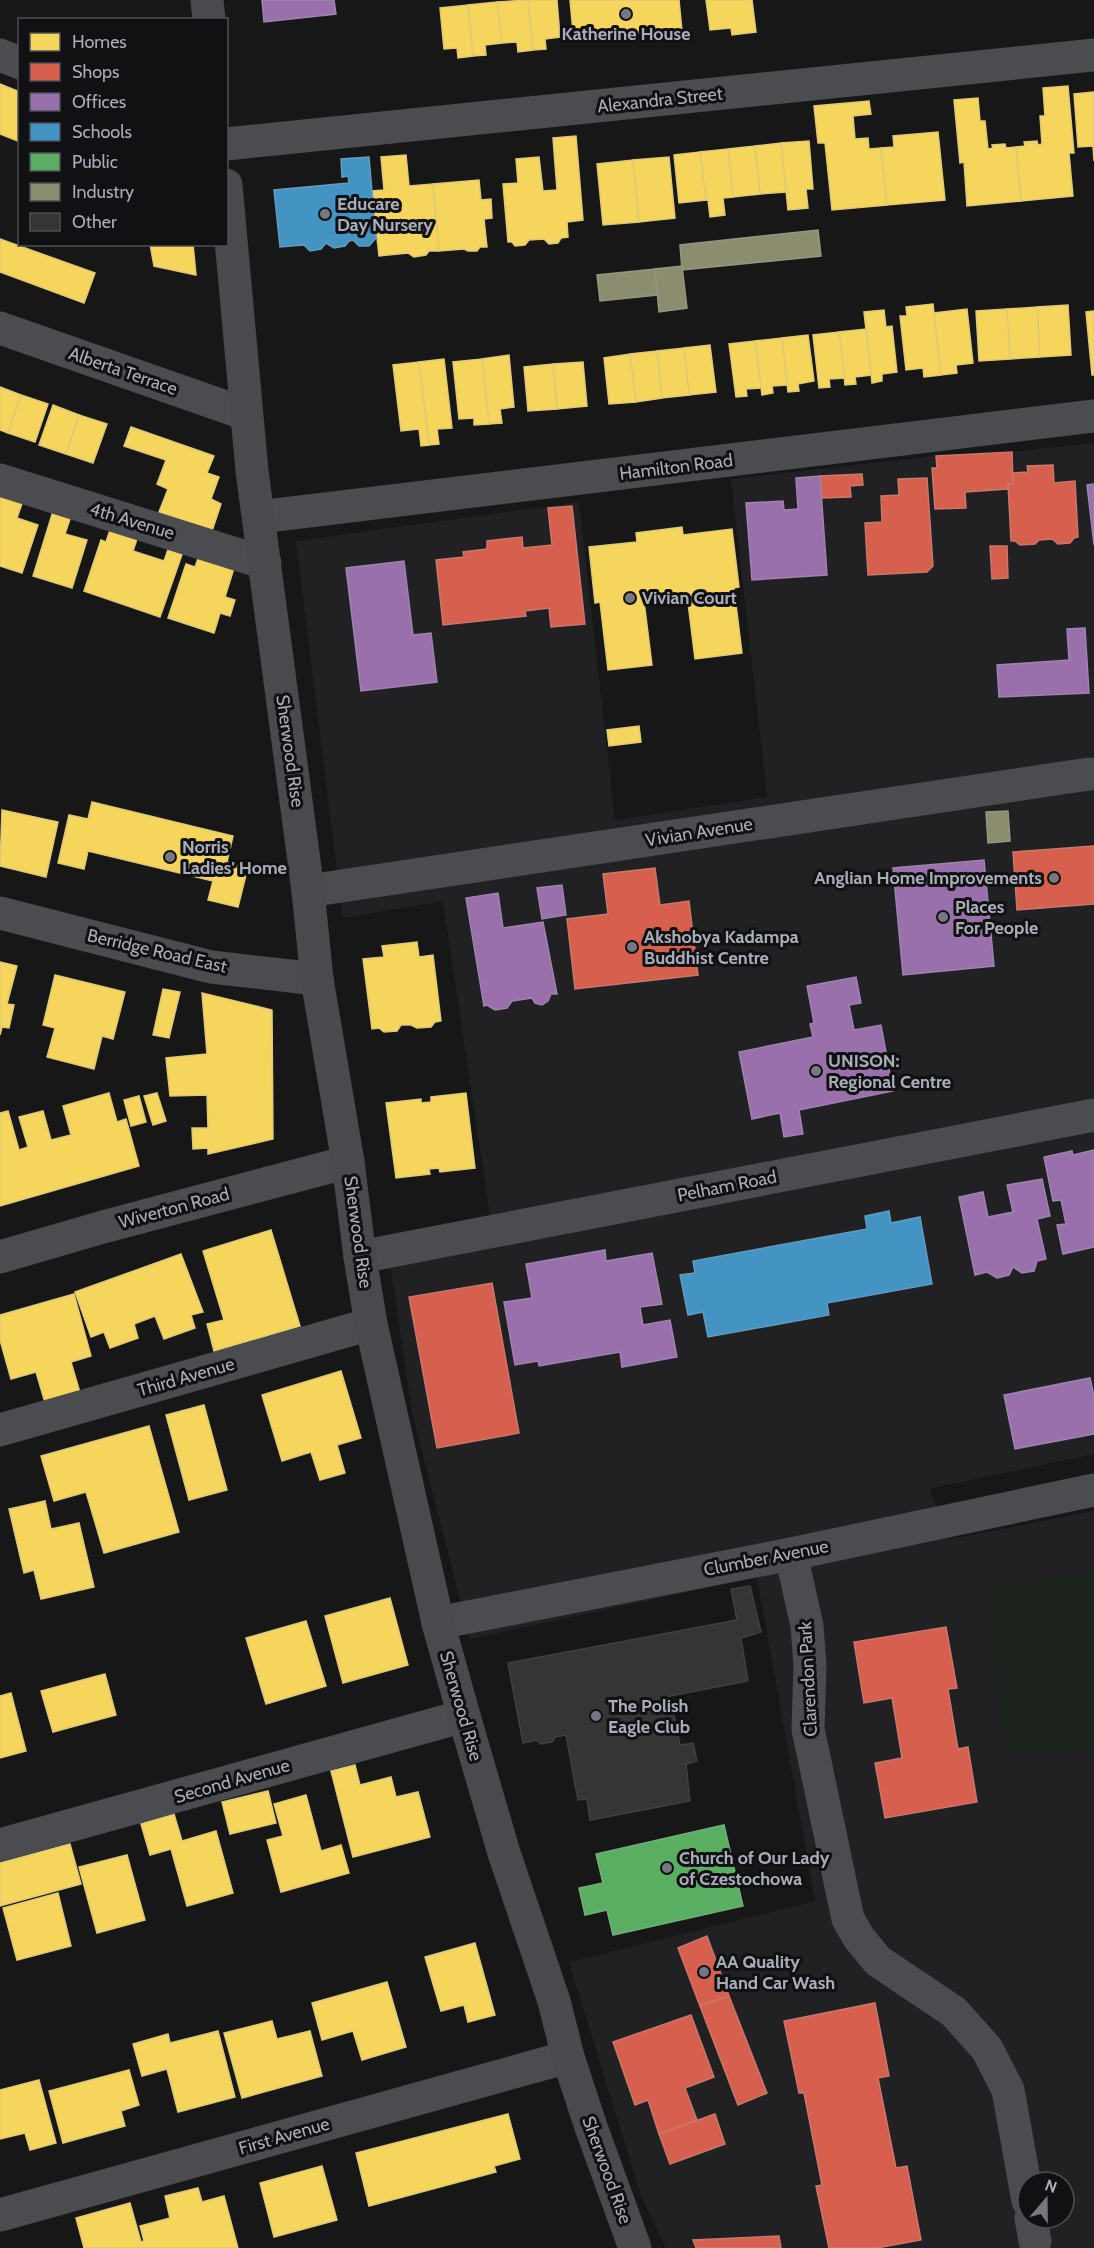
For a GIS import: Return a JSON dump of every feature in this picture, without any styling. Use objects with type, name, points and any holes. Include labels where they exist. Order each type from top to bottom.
[{"type":"main road","points":[[207,0],[209,18]]},
{"type":"main road","name":"Sherwood Rise","points":[[228,208],[246,414],[308,891],[317,979],[348,1161],[371,1324],[438,1623],[464,1716],[504,1853],[554,2001],[568,2057],[635,2248]]},
{"type":"street","points":[[0,55],[18,62]]},
{"type":"street","name":"Alexandra Street","points":[[228,144],[1094,55]]},
{"type":"street","name":"Alberta Terrace","points":[[0,328],[246,414]]},
{"type":"street","name":"Hamilton Road","points":[[259,517],[1094,416]]},
{"type":"street","name":"4th Avenue","points":[[0,480],[265,563]]},
{"type":"street","name":"Vivian Avenue","points":[[308,891],[1089,774]]},
{"type":"street","name":"Berridge Road East","points":[[0,913],[211,967],[317,979]]},
{"type":"street","name":"Pelham Road","points":[[360,1257],[1094,1115]]},
{"type":"street","name":"Wiverton Road","points":[[0,1257],[348,1161]]},
{"type":"street","name":"Third Avenue","points":[[0,1430],[371,1324]]},
{"type":"street","name":"Clumber Avenue","points":[[438,1623],[791,1554],[1094,1490]]},
{"type":"street","name":"Clarendon Park","points":[[791,1554],[807,1626],[810,1665],[808,1729],[848,1919],[859,1938],[878,1961],[954,2012],[987,2049],[1008,2090],[1022,2170]]},
{"type":"street","name":"Second Avenue","points":[[0,1845],[464,1716]]},
{"type":"street","name":"First Avenue","points":[[0,2215],[568,2057]]},
{"type":"shaded area","points":[[1094,443],[1094,1454],[929,1489],[951,1539],[1094,1511],[1094,2248],[666,2248],[641,2196],[569,1962],[815,1901],[757,1577],[470,1639],[412,1412],[386,1236],[490,1215],[443,901],[343,918],[296,541],[579,502],[615,820],[767,797],[731,479],[936,456],[1012,452]]},
{"type":"shaded area","points":[[1094,1575],[1094,1748],[1004,1756],[989,1584]]},
{"type":"building: Homes","points":[[528,0],[533,50],[518,52],[517,42],[502,43],[497,2]]},
{"type":"building: Homes","points":[[528,0],[557,0],[560,37],[545,39],[546,49],[533,50]]},
{"type":"building: Homes","name":"Katherine House","points":[[570,0],[679,0],[682,31],[626,36],[625,28],[573,32]]},
{"type":"building: Homes","points":[[706,0],[752,0],[756,32],[732,35],[731,28],[710,30]]},
{"type":"building: Homes","points":[[497,2],[502,43],[485,45],[486,55],[473,56],[468,5]]},
{"type":"building: Homes","points":[[468,5],[473,56],[458,58],[457,48],[444,49],[440,8]]},
{"type":"building: Homes","points":[[0,84],[18,91],[18,141],[0,134]]},
{"type":"building: Homes","points":[[1068,86],[1074,153],[1069,153],[1073,196],[1021,201],[1016,147],[1025,146],[1024,142],[1037,141],[1038,145],[1042,144],[1040,116],[1045,116],[1043,88]]},
{"type":"building: Homes","points":[[1094,92],[1094,161],[1093,146],[1078,147],[1074,94]]},
{"type":"building: Homes","points":[[978,98],[980,121],[985,121],[988,149],[993,148],[992,145],[1005,144],[1006,148],[1016,147],[1021,201],[967,206],[964,162],[960,163],[954,100]]},
{"type":"building: Homes","points":[[869,101],[871,114],[853,116],[855,139],[868,138],[869,149],[881,148],[887,205],[832,210],[825,143],[818,143],[814,106]]},
{"type":"building: Homes","points":[[938,132],[945,200],[887,205],[881,148],[894,147],[893,136]]},
{"type":"building: Homes","points":[[576,136],[583,220],[567,222],[568,237],[561,238],[558,243],[549,244],[544,239],[529,240],[525,245],[515,246],[512,242],[508,242],[503,184],[518,183],[516,159],[539,157],[543,191],[557,190],[553,138]]},
{"type":"building: Homes","points":[[809,141],[813,189],[806,189],[808,208],[788,210],[781,143]]},
{"type":"building: Homes","points":[[781,143],[786,192],[760,194],[755,146]]},
{"type":"building: Homes","points":[[755,146],[760,194],[733,197],[728,149]]},
{"type":"building: Homes","points":[[728,149],[733,197],[723,198],[725,215],[710,217],[700,152]]},
{"type":"building: Homes","points":[[700,152],[706,200],[679,203],[674,155]]},
{"type":"building: Homes","points":[[406,155],[409,186],[433,184],[439,251],[429,251],[426,255],[414,257],[408,253],[379,256],[372,191],[384,190],[381,157]]},
{"type":"building: Homes","points":[[669,157],[675,218],[639,222],[633,160]]},
{"type":"building: Homes","points":[[633,160],[639,222],[603,225],[597,164]]},
{"type":"building: Homes","points":[[479,180],[481,200],[491,199],[492,218],[484,219],[487,247],[480,247],[477,251],[464,249],[439,251],[433,184]]},
{"type":"building: Homes","points":[[0,239],[95,273],[84,303],[0,272]]},
{"type":"building: Homes","points":[[150,246],[193,246],[196,275],[154,266]]},
{"type":"building: Homes","points":[[933,304],[941,375],[924,377],[923,368],[906,370],[900,316],[907,316],[906,307]]},
{"type":"building: Homes","points":[[1068,305],[1071,355],[1040,357],[1037,307]]},
{"type":"building: Homes","points":[[1037,307],[1040,357],[1010,359],[1007,309]]},
{"type":"building: Homes","points":[[967,309],[973,363],[956,365],[957,373],[941,375],[934,313]]},
{"type":"building: Homes","points":[[1007,309],[1010,359],[979,361],[976,311]]},
{"type":"building: Homes","points":[[884,310],[886,327],[892,326],[897,372],[882,374],[882,381],[872,383],[864,312]]},
{"type":"building: Homes","points":[[1094,311],[1094,375],[1092,375],[1086,312]]},
{"type":"building: Homes","points":[[866,329],[871,375],[855,377],[856,384],[845,385],[839,332]]},
{"type":"building: Homes","points":[[839,332],[845,378],[829,379],[830,387],[819,388],[813,335]]},
{"type":"building: Homes","points":[[808,335],[814,381],[798,384],[799,391],[788,392],[782,338]]},
{"type":"building: Homes","points":[[782,338],[787,385],[772,386],[773,393],[762,395],[755,341]]},
{"type":"building: Homes","points":[[755,341],[761,388],[746,389],[747,396],[736,397],[729,344]]},
{"type":"building: Homes","points":[[710,345],[716,392],[689,395],[684,348]]},
{"type":"building: Homes","points":[[684,348],[689,395],[662,398],[657,351]]},
{"type":"building: Homes","points":[[657,351],[662,398],[636,402],[630,354]]},
{"type":"building: Homes","points":[[630,354],[636,402],[609,404],[604,358]]},
{"type":"building: Homes","points":[[509,355],[514,407],[500,409],[502,423],[489,424],[482,359]]},
{"type":"building: Homes","points":[[444,359],[452,428],[437,429],[439,444],[429,445],[419,362]]},
{"type":"building: Homes","points":[[482,359],[489,424],[474,425],[474,418],[459,419],[453,362]]},
{"type":"building: Homes","points":[[419,362],[429,445],[421,446],[419,429],[401,431],[393,365]]},
{"type":"building: Homes","points":[[583,362],[587,406],[557,409],[553,364]]},
{"type":"building: Homes","points":[[553,364],[557,409],[528,411],[524,367]]},
{"type":"building: Homes","points":[[0,387],[21,395],[8,433],[0,430]]},
{"type":"building: Homes","points":[[21,395],[48,404],[35,442],[8,433]]},
{"type":"building: Homes","points":[[53,405],[79,415],[66,454],[39,445]]},
{"type":"building: Homes","points":[[79,415],[107,424],[93,463],[66,454]]},
{"type":"building: Homes","points":[[131,427],[214,456],[207,473],[219,477],[211,499],[221,504],[212,531],[159,512],[168,489],[157,484],[166,460],[124,446]]},
{"type":"building: Homes","points":[[0,497],[24,498],[17,518],[38,525],[22,573],[0,566]]},
{"type":"building: Homes","points":[[54,508],[72,513],[65,534],[87,540],[72,588],[33,576]]},
{"type":"building: Homes","points":[[112,524],[139,533],[133,551],[164,561],[170,544],[184,549],[160,617],[84,591],[101,540],[106,542]]},
{"type":"building: Homes","name":"Vivian Court","points":[[682,527],[683,535],[732,529],[739,587],[734,588],[742,653],[695,659],[687,595],[644,601],[652,665],[608,670],[600,602],[595,603],[589,547],[637,542],[636,533]]},
{"type":"building: Homes","points":[[200,553],[235,565],[225,597],[235,600],[230,616],[220,613],[214,633],[168,618],[186,564],[195,567]]},
{"type":"building: Homes","points":[[639,726],[641,742],[609,746],[607,730]]},
{"type":"building: Homes","name":"Norris Ladies' Home","points":[[92,802],[233,836],[227,862],[248,867],[238,907],[208,900],[213,881],[88,851],[84,869],[58,863],[69,815],[88,819]]},
{"type":"building: Homes","points":[[2,810],[58,822],[46,877],[0,866]]},
{"type":"building: Homes","points":[[417,942],[419,957],[433,955],[441,1021],[435,1022],[431,1027],[417,1028],[411,1025],[401,1025],[397,1031],[384,1032],[379,1028],[372,1029],[363,959],[384,957],[382,946]]},
{"type":"building: Homes","points":[[0,962],[17,966],[7,1004],[14,1005],[9,1028],[2,1027],[0,1035]]},
{"type":"building: Homes","points":[[55,975],[125,992],[113,1039],[102,1036],[94,1069],[47,1057],[55,1028],[43,1025]]},
{"type":"building: Homes","points":[[163,989],[180,992],[169,1038],[153,1035]]},
{"type":"building: Homes","points":[[202,993],[272,1010],[273,1139],[208,1154],[208,1148],[193,1149],[192,1128],[208,1128],[207,1095],[170,1096],[166,1058],[207,1054]]},
{"type":"building: Homes","points":[[109,1093],[117,1122],[126,1119],[139,1166],[0,1206],[0,1113],[8,1111],[19,1150],[28,1147],[19,1117],[43,1111],[51,1140],[71,1135],[63,1106]]},
{"type":"building: Homes","points":[[157,1093],[166,1121],[153,1125],[144,1096]]},
{"type":"building: Homes","points":[[466,1093],[475,1168],[440,1172],[439,1168],[429,1169],[430,1174],[396,1178],[386,1103],[421,1099],[421,1103],[431,1102],[431,1097]]},
{"type":"building: Homes","points":[[139,1096],[146,1122],[131,1126],[124,1100]]},
{"type":"building: Homes","points":[[271,1230],[300,1326],[214,1351],[207,1324],[224,1320],[203,1251]]},
{"type":"building: Homes","points":[[181,1254],[203,1312],[191,1315],[195,1328],[164,1339],[155,1316],[134,1324],[138,1338],[110,1348],[104,1332],[91,1337],[75,1292]]},
{"type":"building: Homes","points":[[74,1294],[91,1356],[71,1362],[81,1396],[46,1406],[36,1372],[11,1379],[0,1340],[0,1315]]},
{"type":"building: Homes","points":[[341,1371],[361,1438],[337,1445],[345,1473],[320,1480],[311,1452],[282,1461],[262,1395]]},
{"type":"building: Homes","points":[[204,1405],[227,1490],[189,1500],[166,1415]]},
{"type":"building: Homes","points":[[149,1426],[179,1532],[104,1553],[86,1492],[54,1501],[41,1456]]},
{"type":"building: Homes","points":[[45,1501],[51,1529],[79,1523],[94,1587],[41,1599],[34,1570],[24,1573],[9,1509]]},
{"type":"building: Homes","points":[[390,1598],[408,1665],[343,1683],[325,1616]]},
{"type":"building: Homes","points":[[306,1621],[326,1686],[266,1704],[246,1638]]},
{"type":"building: Homes","points":[[105,1674],[116,1715],[53,1732],[41,1691]]},
{"type":"building: Homes","points":[[11,1693],[26,1751],[0,1758],[0,1696]]},
{"type":"building: Homes","points":[[355,1765],[360,1785],[391,1777],[396,1797],[418,1792],[430,1837],[353,1857],[331,1771]]},
{"type":"building: Homes","points":[[268,1791],[276,1823],[230,1834],[222,1802]]},
{"type":"building: Homes","points":[[306,1795],[321,1851],[341,1845],[349,1873],[281,1892],[267,1840],[283,1836],[274,1804]]},
{"type":"building: Homes","points":[[174,1814],[182,1841],[216,1831],[233,1893],[187,1906],[171,1849],[150,1855],[141,1824]]},
{"type":"building: Homes","points":[[70,1844],[81,1884],[0,1906],[0,1863]]},
{"type":"building: Homes","points":[[127,1855],[145,1920],[97,1933],[79,1867]]},
{"type":"building: Homes","points":[[58,1893],[71,1946],[17,1960],[3,1908]]},
{"type":"building: Homes","points":[[475,1943],[495,2015],[468,2022],[464,2005],[441,2011],[425,1957]]},
{"type":"building: Homes","points":[[387,1982],[406,2047],[362,2060],[353,2031],[322,2040],[312,2003]]},
{"type":"building: Homes","points":[[272,2021],[277,2039],[310,2031],[322,2076],[242,2098],[224,2033]]},
{"type":"building: Homes","points":[[218,2031],[235,2097],[178,2112],[167,2069],[142,2076],[133,2044],[168,2034],[170,2043]]},
{"type":"building: Homes","points":[[129,2070],[139,2105],[121,2111],[125,2126],[63,2143],[49,2091]]},
{"type":"building: Homes","points":[[39,2080],[56,2143],[30,2150],[25,2133],[0,2139],[0,2090]]},
{"type":"building: Homes","points":[[508,2114],[520,2159],[494,2166],[496,2172],[369,2206],[356,2153]]},
{"type":"building: Homes","points":[[322,2166],[337,2220],[274,2237],[260,2183]]},
{"type":"building: Homes","points":[[198,2188],[202,2202],[224,2196],[238,2248],[84,2248],[76,2218],[130,2203],[141,2242],[144,2241],[140,2226],[170,2218],[165,2196]]},
{"type":"building: Shops","points":[[1012,452],[1013,484],[1008,484],[1008,489],[965,492],[966,508],[935,509],[932,468],[937,468],[936,456]]},
{"type":"building: Shops","points":[[1053,465],[1054,483],[1075,481],[1078,537],[1070,543],[1058,544],[1052,539],[1020,545],[1011,541],[1008,484],[1013,484],[1013,473],[1028,472],[1027,466]]},
{"type":"building: Shops","points":[[862,474],[863,485],[850,486],[851,497],[822,498],[820,476]]},
{"type":"building: Shops","points":[[927,478],[933,566],[927,572],[868,575],[865,523],[882,522],[881,496],[899,495],[898,479]]},
{"type":"building: Shops","points":[[572,506],[585,624],[551,627],[549,608],[525,611],[526,616],[443,625],[436,560],[464,557],[463,552],[487,549],[487,541],[522,537],[523,548],[552,545],[548,508]]},
{"type":"building: Shops","points":[[990,546],[1007,546],[1008,578],[992,579]]},
{"type":"building: Shops","name":"Anglian Home Improvements","points":[[1094,846],[1094,904],[1017,910],[1013,852]]},
{"type":"building: Shops","name":"Akshobya Kadampa Buddhist Centre","points":[[655,868],[660,905],[689,901],[698,975],[575,989],[567,919],[608,914],[603,874]]},
{"type":"building: Shops","points":[[492,1283],[519,1433],[437,1448],[409,1297]]},
{"type":"building: Shops","points":[[946,1627],[957,1688],[948,1689],[958,1749],[968,1747],[977,1802],[885,1818],[875,1763],[902,1758],[892,1698],[864,1703],[854,1642]]},
{"type":"building: Shops","name":"AA Quality Hand Car Wash","points":[[707,1936],[729,1996],[700,2006],[678,1948]]},
{"type":"building: Shops","points":[[729,1996],[767,2093],[738,2105],[700,2006]]},
{"type":"building: Shops","points":[[875,2003],[889,2076],[878,2078],[896,2168],[907,2166],[921,2240],[877,2248],[829,2248],[816,2186],[822,2185],[804,2093],[799,2093],[784,2021]]},
{"type":"building: Shops","points":[[691,2015],[714,2077],[685,2088],[697,2120],[659,2134],[648,2100],[635,2105],[613,2042]]},
{"type":"building: Shops","points":[[715,2114],[725,2144],[670,2164],[659,2134]]},
{"type":"building: Shops","points":[[779,2236],[781,2248],[696,2248],[693,2240]]},
{"type":"building: Offices","points":[[262,0],[334,0],[336,14],[264,22]]},
{"type":"building: Offices","points":[[820,476],[827,575],[752,580],[746,503],[783,501],[784,510],[798,509],[796,478]]},
{"type":"building: Offices","points":[[1094,484],[1094,545],[1087,485]]},
{"type":"building: Offices","points":[[404,561],[413,635],[431,633],[437,682],[361,691],[346,568]]},
{"type":"building: Offices","points":[[1085,628],[1089,693],[999,697],[997,665],[1069,660],[1067,629]]},
{"type":"building: Offices","name":"Places For People","points":[[984,860],[994,966],[903,975],[893,868]]},
{"type":"building: Offices","points":[[562,885],[566,915],[542,919],[537,888]]},
{"type":"building: Offices","points":[[498,893],[503,928],[543,922],[557,994],[551,994],[548,1001],[542,1005],[535,1003],[532,998],[512,1001],[507,1008],[495,1010],[487,1005],[484,1006],[466,898]]},
{"type":"building: Offices","name":"UNISON: Regional Centre","points":[[856,977],[861,1003],[849,1005],[854,1030],[881,1025],[893,1091],[799,1110],[803,1134],[784,1137],[780,1113],[752,1119],[739,1052],[813,1037],[810,1024],[814,1023],[807,986]]},
{"type":"building: Offices","points":[[1094,1150],[1094,1247],[1063,1254],[1057,1225],[1066,1224],[1061,1200],[1053,1201],[1044,1157],[1072,1151],[1073,1155]]},
{"type":"building: Offices","points":[[1042,1179],[1050,1216],[1037,1219],[1046,1259],[1037,1261],[1034,1271],[1022,1273],[1013,1267],[1009,1275],[997,1278],[987,1272],[975,1275],[959,1197],[983,1192],[988,1217],[1013,1212],[1007,1185]]},
{"type":"building: Offices","points":[[605,1250],[606,1261],[652,1253],[662,1304],[640,1307],[643,1325],[670,1320],[677,1357],[622,1367],[620,1352],[539,1366],[538,1361],[515,1365],[504,1302],[532,1298],[526,1264]]},
{"type":"building: Offices","points":[[1090,1378],[1094,1396],[1094,1434],[1015,1449],[1004,1395]]},
{"type":"building: Schools","name":"Educare Day Nursery","points":[[369,157],[376,238],[369,246],[359,246],[353,240],[345,246],[334,248],[326,243],[321,249],[310,251],[304,245],[280,247],[274,190],[349,183],[348,176],[342,177],[341,159]]},
{"type":"building: Schools","points":[[889,1211],[891,1223],[920,1217],[932,1284],[827,1303],[829,1315],[708,1337],[703,1312],[688,1315],[680,1275],[695,1273],[693,1261],[867,1229],[865,1216]]},
{"type":"building: Public","name":"Church of Our Lady of Czestochowa","points":[[724,1825],[743,1906],[613,1935],[607,1910],[585,1915],[579,1888],[603,1883],[596,1854]]},
{"type":"building: Industry","points":[[818,230],[821,256],[682,270],[680,245]]},
{"type":"building: Industry","points":[[682,266],[687,308],[659,312],[655,269]]},
{"type":"building: Industry","points":[[655,269],[657,295],[600,301],[597,275]]},
{"type":"building: Industry","points":[[1008,811],[1010,841],[988,843],[986,812]]},
{"type":"building: Other","name":"The Polish Eagle Club","points":[[750,1586],[761,1632],[741,1638],[748,1681],[670,1696],[680,1745],[693,1743],[697,1761],[686,1764],[690,1801],[590,1820],[587,1799],[578,1800],[566,1735],[555,1737],[552,1742],[540,1744],[537,1740],[523,1743],[508,1663],[737,1620],[731,1589]]},
{"type":"place","name":"Katherine House","points":[[626,14]]},
{"type":"place","name":"Educare Day Nursery","points":[[325,214]]},
{"type":"place","name":"Vivian Court","points":[[630,598]]},
{"type":"place","name":"Norris Ladies' Home","points":[[170,857]]},
{"type":"place","name":"Anglian Home Improvements","points":[[1054,878]]},
{"type":"place","name":"Places For People","points":[[943,917]]},
{"type":"place","name":"Akshobya Kadampa Buddhist Centre","points":[[632,947]]},
{"type":"place","name":"UNISON: Regional Centre","points":[[816,1071]]},
{"type":"place","name":"The Polish Eagle Club","points":[[596,1716]]},
{"type":"place","name":"Church of Our Lady of Czestochowa","points":[[667,1868]]},
{"type":"place","name":"AA Quality Hand Car Wash","points":[[704,1972]]}]
